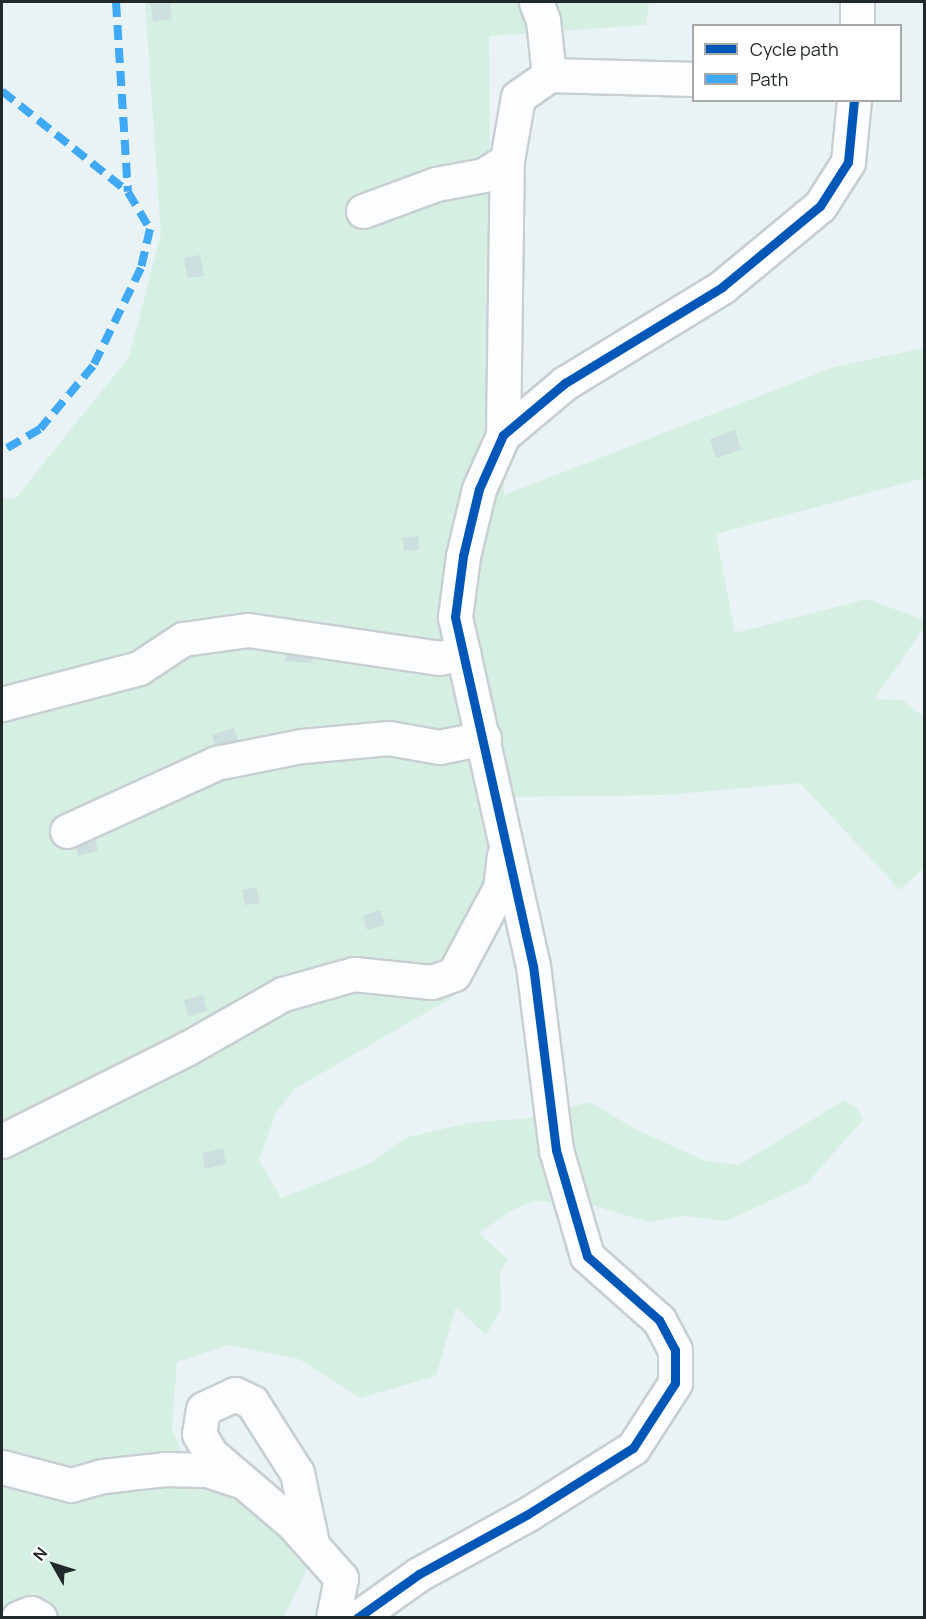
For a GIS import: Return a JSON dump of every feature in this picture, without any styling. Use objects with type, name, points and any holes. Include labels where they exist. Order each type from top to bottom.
[{"type":"street","points":[[536,2],[543,20],[549,75]]},
{"type":"street","points":[[857,2],[857,24]]},
{"type":"street","points":[[357,1617],[419,1574],[528,1514],[633,1448],[675,1383],[675,1350],[659,1320],[587,1256],[556,1150],[533,966],[484,738],[455,617],[463,556],[479,489],[503,435],[507,160],[518,97],[549,75],[692,79]]},
{"type":"street","points":[[503,435],[565,383],[722,287],[820,206],[848,162],[854,102]]},
{"type":"street","points":[[363,211],[436,184],[484,175],[507,160]]},
{"type":"street","points":[[2,704],[139,668],[183,639],[248,630],[439,658],[464,653]]},
{"type":"street","points":[[67,831],[216,763],[302,746],[389,738],[439,747],[484,738]]},
{"type":"street","points":[[2,1141],[186,1049],[283,994],[354,974],[432,982],[454,974],[500,888],[506,838]]},
{"type":"street","points":[[312,1544],[297,1473],[252,1402],[235,1394],[203,1409],[199,1434],[211,1454],[312,1544],[341,1578],[333,1617]]},
{"type":"street","points":[[2,1467],[71,1485],[103,1476],[165,1469],[207,1470],[240,1480]]},
{"type":"street","points":[[18,1617],[31,1612],[40,1617]]},
{"type":"green space","points":[[145,2],[649,2],[646,25],[489,36],[490,183],[504,495],[834,367],[924,348],[924,478],[716,534],[735,633],[867,599],[924,620],[924,628],[874,699],[902,700],[924,717],[924,868],[900,890],[800,783],[665,795],[506,797],[498,901],[453,997],[296,1088],[276,1112],[259,1160],[281,1198],[371,1163],[405,1138],[468,1123],[529,1118],[590,1102],[637,1130],[706,1161],[739,1165],[844,1100],[858,1109],[863,1120],[807,1183],[727,1221],[685,1216],[649,1222],[591,1205],[533,1201],[511,1211],[479,1233],[508,1260],[500,1272],[501,1309],[486,1335],[456,1307],[436,1376],[360,1398],[299,1359],[228,1345],[177,1362],[172,1429],[190,1471],[316,1550],[284,1617],[2,1618],[2,499],[16,498],[129,357],[161,234]]},
{"type":"building","points":[[150,2],[170,2],[172,19],[153,22]]},
{"type":"building","points":[[200,255],[204,276],[188,278],[184,258]]},
{"type":"building","points":[[735,430],[741,450],[716,458],[710,439]]},
{"type":"building","points":[[418,536],[419,549],[404,551],[402,538]]},
{"type":"building","points":[[287,645],[313,647],[312,663],[285,661]]},
{"type":"building","points":[[234,728],[240,745],[218,753],[212,735]]},
{"type":"building","points":[[93,832],[98,851],[78,856],[74,837]]},
{"type":"building","points":[[256,887],[260,903],[245,905],[242,890]]},
{"type":"building","points":[[380,910],[385,925],[367,930],[363,916]]},
{"type":"building","points":[[203,995],[207,1011],[188,1016],[184,1000]]},
{"type":"building","points":[[223,1149],[226,1164],[205,1169],[202,1153]]},
{"type":"marked path","points":[[116,2],[128,192]]},
{"type":"marked path","points":[[2,91],[128,192],[150,229],[141,268],[93,366],[40,429],[2,451]]},
{"type":"cycle path","points":[[357,1618],[419,1574],[528,1514],[633,1448],[675,1383],[675,1350],[659,1320],[587,1256],[556,1150],[533,966],[455,617],[463,556],[479,489],[503,435],[565,383],[722,287],[820,206],[848,162],[854,102]]}]
